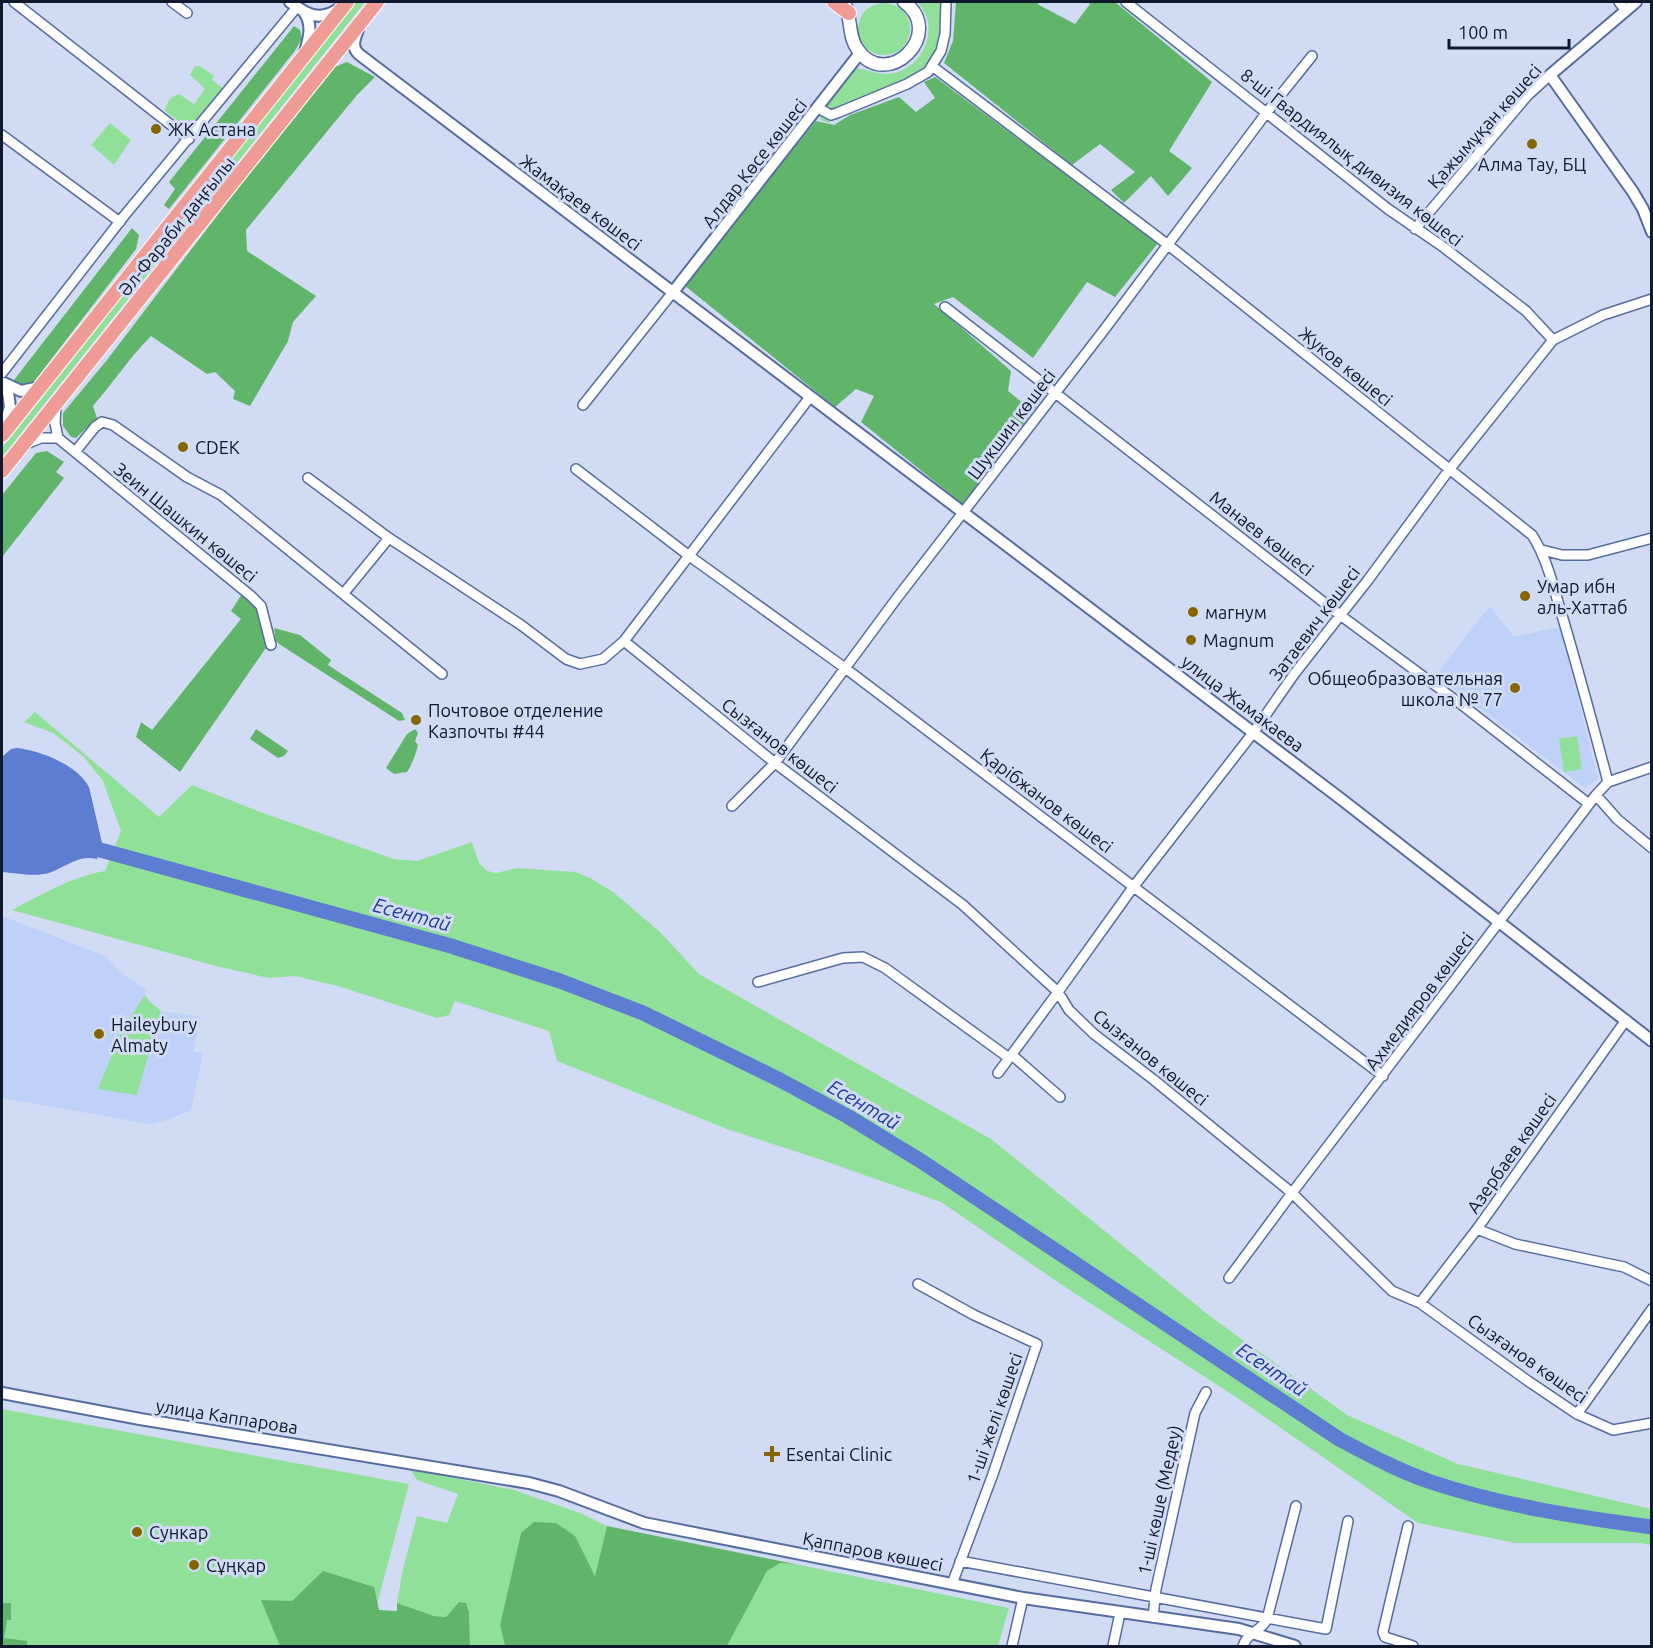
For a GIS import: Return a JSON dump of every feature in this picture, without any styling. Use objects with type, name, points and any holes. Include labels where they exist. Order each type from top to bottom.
[{"type":"main road","name":"Әл-Фараби даңғылы","points":[[2,471],[377,2]]},
{"type":"main road","points":[[834,2],[846,7],[853,42],[860,53],[870,61],[883,64],[896,62],[916,45],[919,27],[914,14],[904,2]]},
{"type":"main road","name":"Әл-Фараби даңғылы","points":[[2,433],[346,3]]},
{"type":"street","points":[[15,2],[189,139]]},
{"type":"street","points":[[172,2],[187,13]]},
{"type":"street","points":[[818,108],[831,115],[837,114],[921,77],[932,66],[941,51],[945,34],[946,2]]},
{"type":"street","name":"8-ші Гвардиялық дивизия көшесі","points":[[1128,2],[1415,229],[1442,246],[1526,311],[1553,340]]},
{"type":"street","name":"Қажымұқан көшесі","points":[[1415,229],[1527,96],[1623,6],[1636,2]]},
{"type":"street","points":[[297,7],[313,16],[324,16],[338,10],[346,3]]},
{"type":"street","points":[[2,373],[120,222],[297,7]]},
{"type":"street","points":[[297,7],[308,19],[310,30],[302,58]]},
{"type":"street","points":[[360,23],[354,43],[360,56]]},
{"type":"street","name":"Алдар Көсе көшесі","points":[[673,292],[860,53]]},
{"type":"street","points":[[324,67],[345,55],[360,56]]},
{"type":"street","name":"Жамақаев көшесі","points":[[360,56],[810,396]]},
{"type":"street","name":"Шукшин көшесі","points":[[732,806],[776,763],[845,668],[1312,56]]},
{"type":"street","name":"Жуков көшесі","points":[[932,66],[1167,244],[1532,535],[1542,550],[1578,666],[1608,782]]},
{"type":"street","points":[[1550,75],[1633,192],[1652,232]]},
{"type":"street","points":[[2,135],[120,222]]},
{"type":"street","points":[[583,405],[673,292]]},
{"type":"street","name":"Затаевич көшесі","points":[[998,1073],[1134,886],[1253,733],[1449,470],[1553,340],[1603,315],[1652,299]]},
{"type":"street","name":"Манаев көшесі","points":[[945,307],[1340,615],[1466,708],[1589,804]]},
{"type":"street","points":[[4,383],[21,391],[40,387]]},
{"type":"street","points":[[2,433],[10,407],[4,383]]},
{"type":"street","points":[[308,478],[389,538],[521,625],[566,659],[580,664],[603,659],[624,641],[810,396]]},
{"type":"street","name":"улица Жамакаева","points":[[810,396],[1500,922],[1652,1041]]},
{"type":"street","points":[[21,447],[41,438],[58,438],[55,423],[56,404]]},
{"type":"street","points":[[75,453],[95,427],[102,422],[113,425],[187,477],[221,495],[442,674]]},
{"type":"street","name":"Зеин Шашкин көшесі","points":[[58,438],[251,596],[261,606],[271,645]]},
{"type":"street","name":"Қарібжанов көшесі","points":[[576,469],[688,555],[845,668],[1383,1076]]},
{"type":"street","points":[[344,593],[389,538]]},
{"type":"street","points":[[1542,550],[1562,555],[1588,555],[1652,538]]},
{"type":"street","name":"Сызғанов көшесі","points":[[624,641],[776,763],[963,905],[1058,992],[1069,1010],[1094,1034],[1292,1193],[1392,1291],[1420,1303],[1576,1413],[1613,1430],[1652,1423]]},
{"type":"street","name":"Ахмедияров көшесі","points":[[1229,1278],[1596,795],[1608,782],[1652,767]]},
{"type":"street","points":[[1596,795],[1617,819],[1652,848]]},
{"type":"street","points":[[758,982],[843,958],[863,957],[885,968],[1010,1056],[1060,1097]]},
{"type":"street","name":"Азербаев көшесі","points":[[1420,1303],[1477,1228],[1626,1020]]},
{"type":"street","points":[[1477,1228],[1515,1244],[1624,1267],[1652,1281]]},
{"type":"street","name":"1-ші желі көшесі","points":[[918,1284],[974,1315],[1037,1344],[986,1494],[960,1561]]},
{"type":"street","points":[[1576,1413],[1652,1309]]},
{"type":"street","name":"1-ші көше (Медеу)","points":[[1153,1617],[1195,1413],[1206,1392]]},
{"type":"street","name":"улица Каппарова","points":[[2,1393],[140,1419],[448,1469]]},
{"type":"street","name":"Қаппаров көшесі","points":[[448,1469],[529,1483],[559,1491],[645,1523],[1023,1598],[1239,1629],[1295,1647]]},
{"type":"street","points":[[1243,1647],[1247,1637],[1264,1625],[1267,1619],[1296,1506]]},
{"type":"street","points":[[1267,1619],[1326,1629],[1348,1521]]},
{"type":"street","points":[[1408,1526],[1383,1632],[1393,1644],[1413,1647]]},
{"type":"street","points":[[952,1584],[960,1561]]},
{"type":"street","name":"Қаппаров көшесі","points":[[960,1561],[1267,1619]]},
{"type":"street","points":[[1012,1647],[1023,1598]]},
{"type":"street","points":[[1113,1647],[1120,1613]]},
{"type":"shaded area","name":"Общеобразовательная школа № 77","points":[[1490,606],[1514,637],[1560,627],[1598,778],[1585,788],[1436,675]]},
{"type":"shaded area","name":"Haileybury Almaty","points":[[2,916],[105,956],[124,975],[147,990],[145,995],[149,1001],[161,1011],[201,1017],[193,1052],[203,1053],[191,1110],[150,1124],[2,1098]]},
{"type":"green space","points":[[356,2],[365,2],[2,457],[2,448]]},
{"type":"green space","points":[[918,2],[941,2],[942,27],[937,54],[922,72],[845,110],[829,123],[821,120],[818,113],[856,68],[884,74],[894,73],[911,65],[918,58],[927,42],[928,23]]},
{"type":"green space","points":[[956,2],[1037,2],[1075,24],[1090,4],[1088,2],[1115,2],[1212,82],[1169,151],[1192,168],[1168,196],[1151,176],[1124,203],[1111,190],[1135,172],[1100,144],[1072,165],[944,63],[953,41]]},
{"type":"green space","points":[[884,3],[894,5],[902,11],[908,19],[910,29],[908,39],[902,47],[894,53],[884,55],[874,53],[866,47],[860,39],[858,29],[860,19],[866,11],[874,5]]},
{"type":"green space","points":[[294,26],[300,30],[302,39],[294,52],[169,209],[164,205],[175,189],[169,182]]},
{"type":"green space","points":[[347,62],[375,77],[357,95],[246,230],[247,251],[316,296],[293,322],[288,341],[250,406],[233,399],[235,391],[215,372],[207,374],[151,336],[93,406],[97,418],[76,438],[71,437],[63,426],[63,413],[107,360],[329,69]]},
{"type":"green space","points":[[195,66],[200,66],[214,76],[212,80],[224,89],[192,131],[165,111],[174,96],[179,94],[194,104],[205,89],[190,75]]},
{"type":"green space","points":[[935,77],[1158,243],[1115,297],[1087,282],[1033,358],[953,297],[934,304],[1011,371],[1008,391],[1023,403],[1045,395],[964,505],[861,422],[874,396],[856,389],[835,407],[684,285],[816,121],[834,125],[850,115],[899,97],[916,112],[935,98],[924,82]]},
{"type":"green space","points":[[110,123],[131,140],[114,165],[91,145]]},
{"type":"green space","points":[[132,228],[139,235],[136,249],[30,387],[13,385],[14,380]]},
{"type":"green space","points":[[47,451],[64,462],[56,472],[64,478],[2,557],[2,495],[36,453]]},
{"type":"green space","points":[[242,594],[258,608],[268,645],[180,772],[136,737],[141,722],[152,730],[241,619],[231,611]]},
{"type":"green space","points":[[274,628],[300,635],[331,660],[328,665],[402,713],[405,720],[399,721],[279,644],[276,641]]},
{"type":"green space","points":[[35,712],[159,817],[192,785],[263,813],[394,859],[417,861],[472,842],[479,863],[487,871],[496,873],[517,868],[575,872],[590,878],[613,892],[659,931],[699,974],[991,1139],[1211,1317],[1347,1415],[1458,1464],[1651,1509],[1651,1545],[1640,1543],[1515,1543],[1418,1523],[1233,1395],[1068,1289],[941,1202],[727,1129],[557,1061],[549,1031],[455,1001],[449,1015],[437,1018],[338,986],[295,976],[269,978],[220,967],[12,910],[69,882],[105,871],[121,831],[103,781],[84,757],[53,733],[24,722]]},
{"type":"green space","points":[[256,729],[288,751],[284,756],[278,758],[250,739]]},
{"type":"green space","points":[[415,729],[418,733],[415,741],[418,745],[411,766],[407,772],[394,774],[386,768],[407,734]]},
{"type":"green space","points":[[1577,736],[1582,769],[1564,772],[1559,739]]},
{"type":"green space","points":[[145,995],[161,1011],[137,1095],[98,1089],[123,1028]]},
{"type":"green space","name":"Сұңқар","points":[[2,1409],[409,1484],[366,1646],[2,1646]]},
{"type":"green space","points":[[410,1469],[514,1490],[580,1513],[607,1526],[595,1577],[575,1537],[521,1533],[500,1625],[505,1646],[470,1646],[469,1612],[459,1602],[446,1617],[434,1616],[397,1603],[417,1516],[447,1523],[458,1494],[417,1480]]},
{"type":"green space","points":[[534,1522],[556,1523],[575,1536],[595,1576],[607,1526],[795,1564],[780,1563],[767,1571],[727,1646],[505,1646],[500,1625],[521,1533]]},
{"type":"green space","points":[[780,1563],[795,1564],[1009,1608],[998,1646],[727,1646],[767,1571]]},
{"type":"green space","points":[[323,1571],[374,1587],[379,1610],[397,1611],[397,1603],[434,1616],[446,1617],[459,1602],[466,1603],[469,1612],[470,1646],[280,1646],[261,1600],[292,1601]]},
{"type":"green space","points":[[2,1603],[11,1603],[11,1620],[7,1620],[4,1638],[27,1641],[27,1646],[2,1646]]},
{"type":"water","points":[[17,748],[58,760],[76,772],[89,787],[102,843],[97,859],[84,858],[43,874],[2,872],[2,757],[11,749]]},
{"type":"waterway","name":"Есентай","points":[[82,845],[451,946],[560,981],[643,1013],[780,1080],[847,1116],[921,1161],[1339,1439],[1373,1457],[1431,1482],[1485,1498],[1568,1515],[1652,1527]]},
{"type":"place","name":"ЖК Астана","points":[[156,129]]},
{"type":"place","name":"Алма Тау, БЦ","points":[[1532,144]]},
{"type":"place","name":"CDEK","points":[[183,447]]},
{"type":"place","name":"Умар ибн аль-Хаттаб","points":[[1525,596]]},
{"type":"place","name":"магнум","points":[[1193,612]]},
{"type":"place","name":"Magnum","points":[[1191,640]]},
{"type":"place","name":"Общеобразовательная школа № 77","points":[[1515,688]]},
{"type":"place","name":"Почтовое отделение Казпочты #44","points":[[416,720]]},
{"type":"place","name":"Haileybury Almaty","points":[[99,1034]]},
{"type":"place","name":"Esentai Clinic","points":[[772,1454]]},
{"type":"place","name":"Сункар","points":[[137,1532]]},
{"type":"place","name":"Сұңқар","points":[[194,1565]]}]
